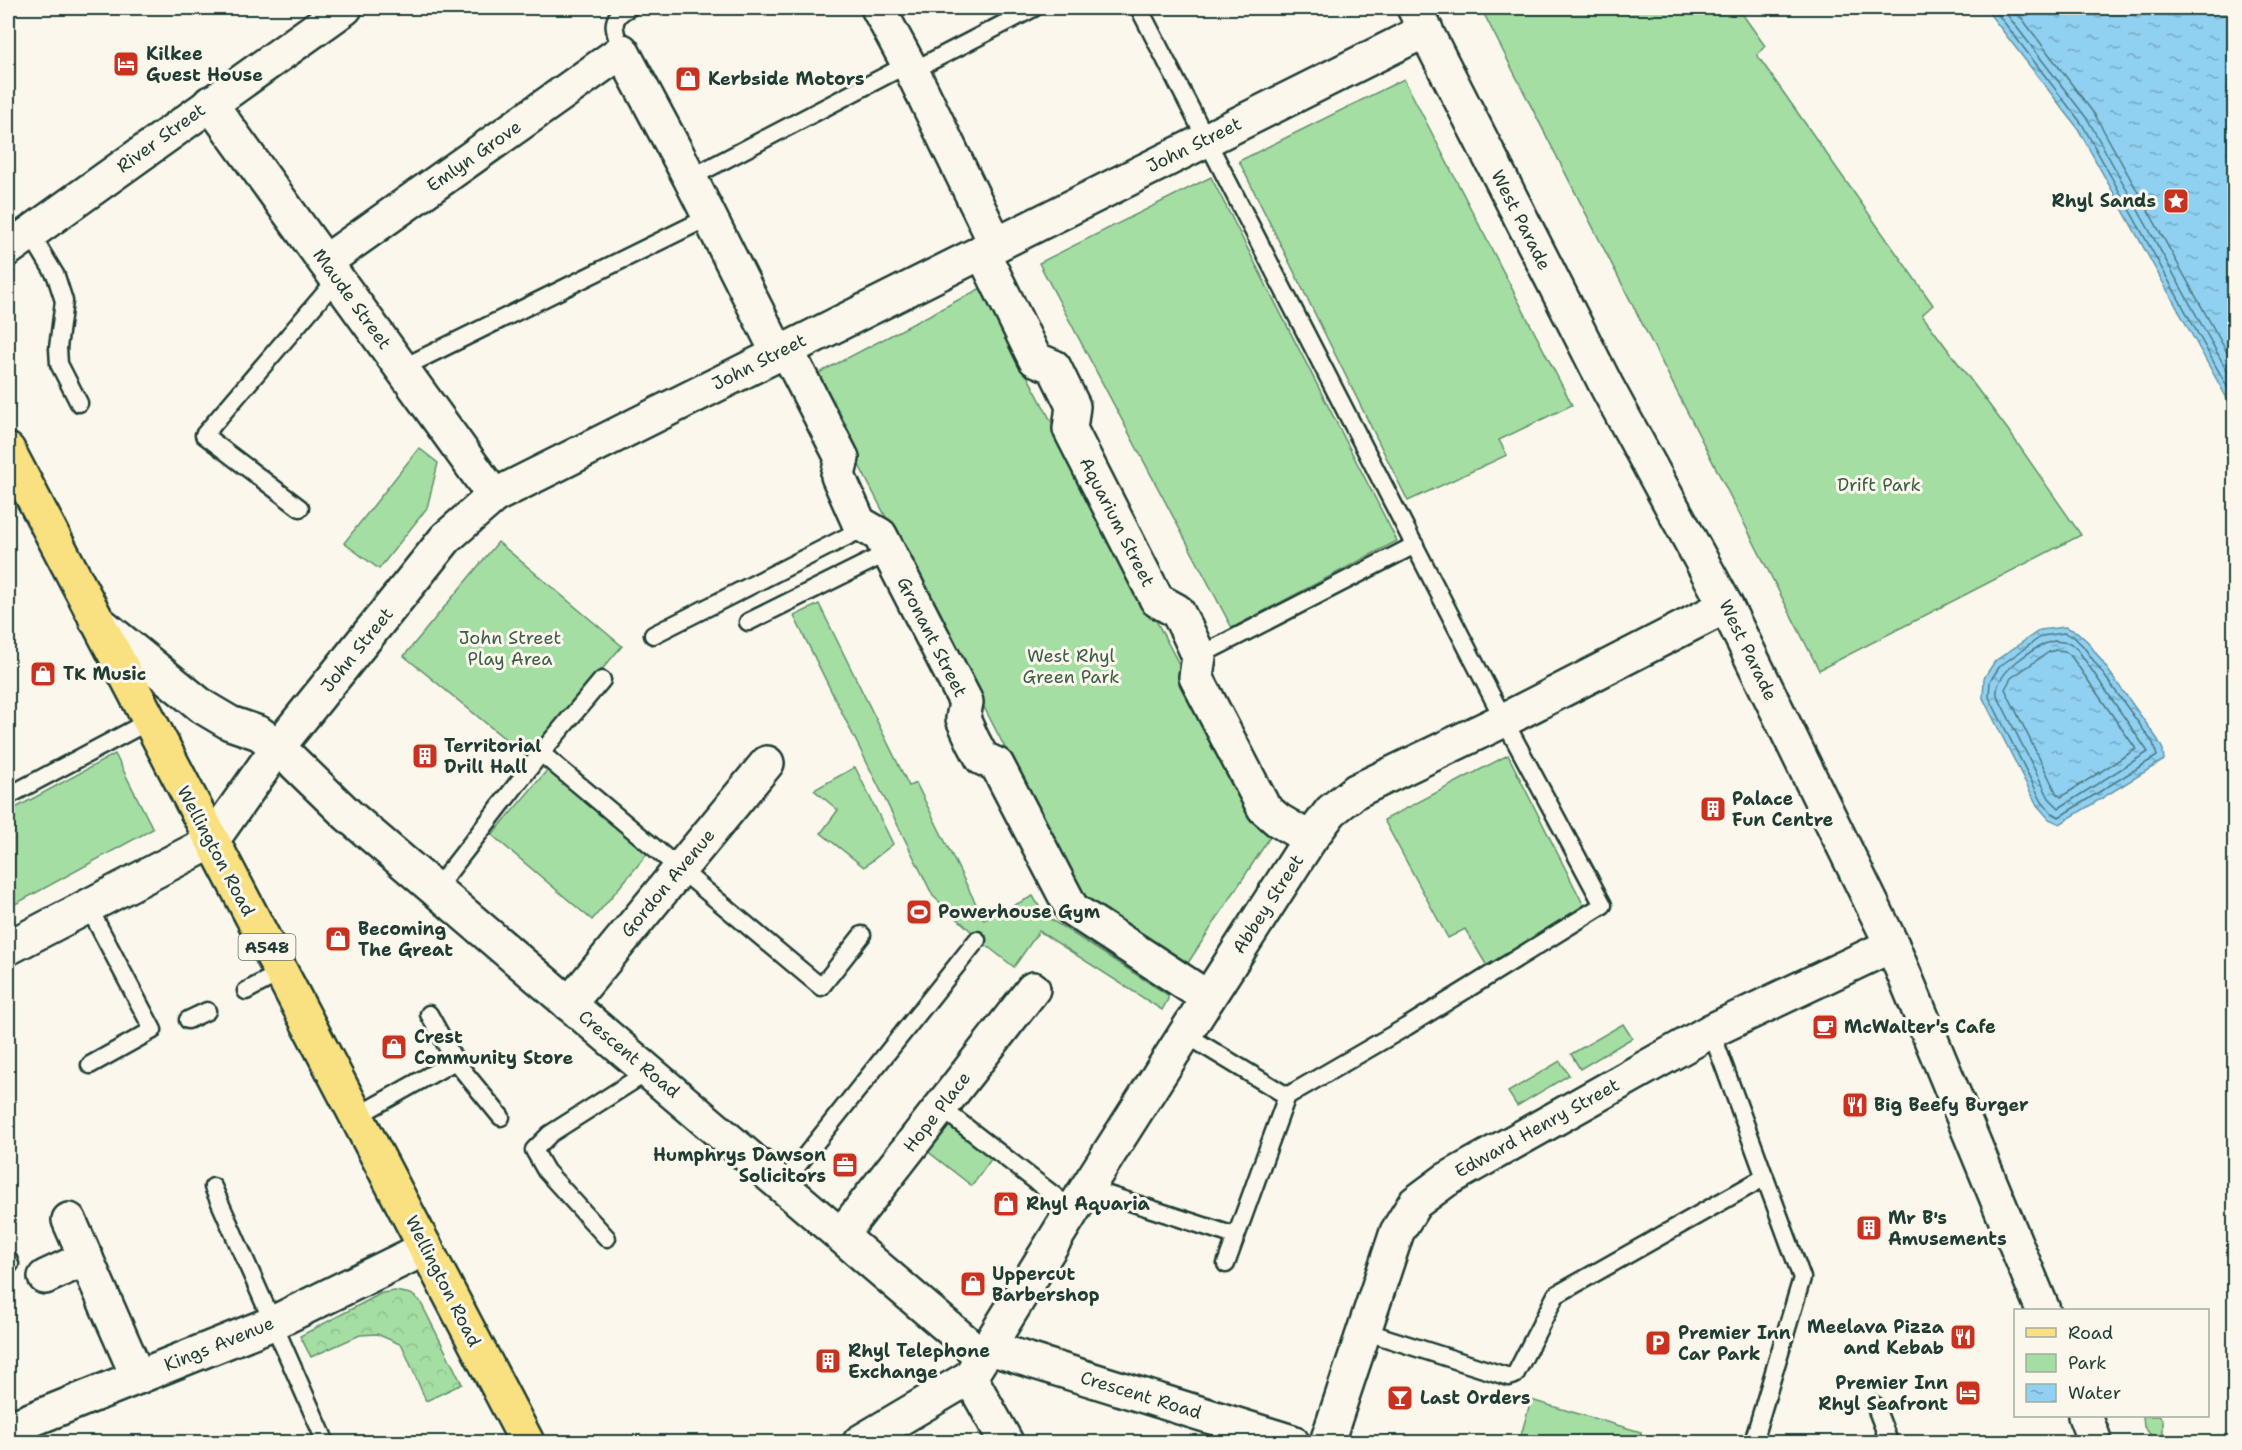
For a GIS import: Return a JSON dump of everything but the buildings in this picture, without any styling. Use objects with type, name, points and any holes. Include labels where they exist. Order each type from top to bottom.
[{"type":"main road","name":"Wellington Road","points":[[8,450],[527,1443]]},
{"type":"street","name":"River Street","points":[[19,241],[345,8]]},
{"type":"street","name":"Aquarium Street","points":[[878,8],[910,67],[1035,359],[1054,367],[1073,406],[1070,429],[1157,600],[1177,611],[1200,656],[1196,677],[1264,808],[1278,820],[1310,839]]},
{"type":"street","name":"John Street","points":[[211,842],[278,747],[446,538],[494,496],[1207,139],[1420,19]]},
{"type":"street","name":"West Parade","points":[[1420,19],[1607,387],[1726,606],[1892,945],[2042,1309]]},
{"type":"street","name":"Gronant Street","points":[[622,51],[709,217],[842,458],[838,476],[860,523],[880,535],[966,702],[963,719],[973,741],[982,758],[997,765],[1072,909],[1208,998]]},
{"type":"street","name":"Emlyn Grove","points":[[331,270],[622,51]]},
{"type":"street","name":"Maude Street","points":[[210,103],[494,496]]},
{"type":"street","name":"Abbey Street","points":[[981,1361],[1185,1034],[1310,839],[1331,811],[1356,791],[1504,720],[1726,606]]},
{"type":"street","name":"Crescent Road","points":[[96,620],[203,707],[230,723],[259,733],[278,747],[348,815],[841,1235],[981,1361],[1292,1443]]},
{"type":"street","name":"Gordon Avenue","points":[[569,1004],[768,763]]},
{"type":"street","points":[[8,948],[211,842]]},
{"type":"street","name":"Edward Henry Street","points":[[1327,1443],[1397,1232],[1415,1203],[1446,1180],[1711,1030],[1892,945]]},
{"type":"street","name":"Hope Place","points":[[841,1235],[1033,989]]},
{"type":"street","points":[[69,1220],[138,1377]]},
{"type":"street","name":"Kings Avenue","points":[[8,1429],[273,1323],[426,1248]]},
{"type":"street","points":[[45,1277],[86,1258]]},
{"type":"street","points":[[860,1443],[981,1361],[1006,1443]]},
{"type":"street","points":[[2085,1417],[2096,1443]]},
{"type":"lane","points":[[622,51],[614,31],[615,20],[629,8]]},
{"type":"lane","points":[[690,178],[910,67],[1034,8]]},
{"type":"lane","points":[[1139,8],[1504,720],[1603,905],[1409,1025],[1287,1096],[1226,1264]]},
{"type":"lane","points":[[402,368],[709,217]]},
{"type":"lane","points":[[19,241],[56,276],[63,301],[58,348],[59,364],[79,403]]},
{"type":"lane","points":[[300,508],[204,435],[331,270]]},
{"type":"lane","points":[[653,635],[866,527]]},
{"type":"lane","points":[[1200,656],[1415,545]]},
{"type":"lane","points":[[748,622],[889,552]]},
{"type":"lane","points":[[435,890],[602,680]]},
{"type":"lane","points":[[8,796],[149,721]]},
{"type":"lane","points":[[542,753],[820,987],[862,935]]},
{"type":"lane","points":[[88,906],[153,1030],[90,1065]]},
{"type":"lane","points":[[782,1185],[977,940]]},
{"type":"lane","points":[[246,991],[280,973]]},
{"type":"lane","points":[[188,1020],[207,1011]]},
{"type":"lane","points":[[429,1014],[455,1061],[501,1117]]},
{"type":"lane","points":[[1711,1030],[1802,1278],[1753,1443]]},
{"type":"lane","points":[[1185,1034],[1287,1096]]},
{"type":"lane","points":[[357,1116],[455,1061]]},
{"type":"lane","points":[[607,1238],[546,1171],[534,1150],[550,1134],[649,1071]]},
{"type":"lane","points":[[940,1107],[1080,1199],[1235,1236]]},
{"type":"lane","points":[[1364,1331],[1509,1377],[1515,1375],[1556,1295],[1765,1177]]},
{"type":"lane","points":[[213,1187],[323,1436]]},
{"type":"lane","points":[[8,1259],[10,1264],[8,1265]]},
{"type":"lane","points":[[1875,1405],[1888,1439],[1887,1443]]},
{"type":"green space","name":"Drift Park","points":[[1481,8],[1738,8],[1765,46],[1757,55],[1933,305],[1922,315],[2008,430],[2081,535],[1819,670]]},
{"type":"green space","points":[[1404,79],[1572,405],[1499,440],[1507,455],[1408,501],[1239,161]]},
{"type":"green space","points":[[1211,177],[1397,541],[1232,628],[1039,263]]},
{"type":"green space","name":"West Rhyl Green Park","points":[[981,288],[1270,837],[1188,963],[1090,906],[1080,893],[813,376]]},
{"type":"green space","points":[[419,448],[438,463],[427,508],[379,569],[344,543]]},
{"type":"green space","name":"John Street Play Area","points":[[498,542],[622,646],[527,757],[404,656]]},
{"type":"green space","points":[[819,604],[909,786],[916,783],[984,920],[1033,896],[1044,915],[1168,995],[1162,1010],[1039,931],[1014,967],[987,946],[933,896],[794,616]]},
{"type":"green space","points":[[115,754],[153,829],[8,908],[8,812]]},
{"type":"green space","points":[[1508,755],[1585,908],[1487,966],[1465,929],[1448,938],[1384,820]]},
{"type":"green space","points":[[855,767],[893,844],[864,867],[821,833],[838,810],[814,790]]},
{"type":"green space","points":[[549,768],[649,852],[592,920],[492,835]]},
{"type":"green space","points":[[1623,1024],[1632,1038],[1580,1069],[1571,1054]]},
{"type":"green space","points":[[1560,1061],[1569,1075],[1517,1106],[1508,1092]]},
{"type":"green space","points":[[947,1123],[992,1158],[972,1186],[926,1150]]},
{"type":"green space","points":[[395,1291],[411,1294],[420,1301],[462,1384],[426,1401],[402,1345],[377,1334],[360,1335],[311,1357],[300,1336],[382,1293]]},
{"type":"green space","points":[[1531,1400],[1641,1432],[1638,1442],[1519,1442]]},
{"type":"green space","points":[[2143,1417],[2160,1417],[2163,1420],[2163,1442],[2157,1442],[2144,1427]]},
{"type":"water","name":"Rhyl Sands","points":[[1985,8],[2234,8],[2234,411],[2077,127]]},
{"type":"water","points":[[2065,627],[2077,632],[2088,642],[2158,740],[2163,750],[2164,760],[2060,824],[2049,819],[2037,805],[1983,698],[1984,678],[1995,661],[2040,630]]},
{"type":"place","name":"Kilkee Guest House","points":[[126,64]]},
{"type":"place","name":"Kerbside Motors","points":[[688,79]]},
{"type":"place","name":"Rhyl Sands","points":[[2176,201]]},
{"type":"place","name":"TK Music","points":[[43,674]]},
{"type":"place","name":"Territorial Drill Hall","points":[[425,756]]},
{"type":"place","name":"Palace Fun Centre","points":[[1713,809]]},
{"type":"place","name":"Powerhouse Gym","points":[[919,912]]},
{"type":"place","name":"Becoming The Great","points":[[338,939]]},
{"type":"place","name":"McWalter's Cafe","points":[[1825,1027]]},
{"type":"place","name":"Crest Community Store","points":[[394,1047]]},
{"type":"place","name":"Big Beefy Burger","points":[[1855,1105]]},
{"type":"place","name":"Humphrys Dawson Solicitors","points":[[845,1165]]},
{"type":"place","name":"Rhyl Aquaria","points":[[1006,1204]]},
{"type":"place","name":"Mr B's Amusements","points":[[1869,1228]]},
{"type":"place","name":"Uppercut Barbershop","points":[[973,1284]]},
{"type":"place","name":"Meelava Pizza and Kebab","points":[[1963,1337]]},
{"type":"place","name":"Premier Inn Car Park","points":[[1658,1343]]},
{"type":"place","name":"Rhyl Telephone Exchange","points":[[828,1361]]},
{"type":"place","name":"Premier Inn Rhyl Seafront","points":[[1968,1393]]},
{"type":"place","name":"Last Orders","points":[[1400,1398]]}]
